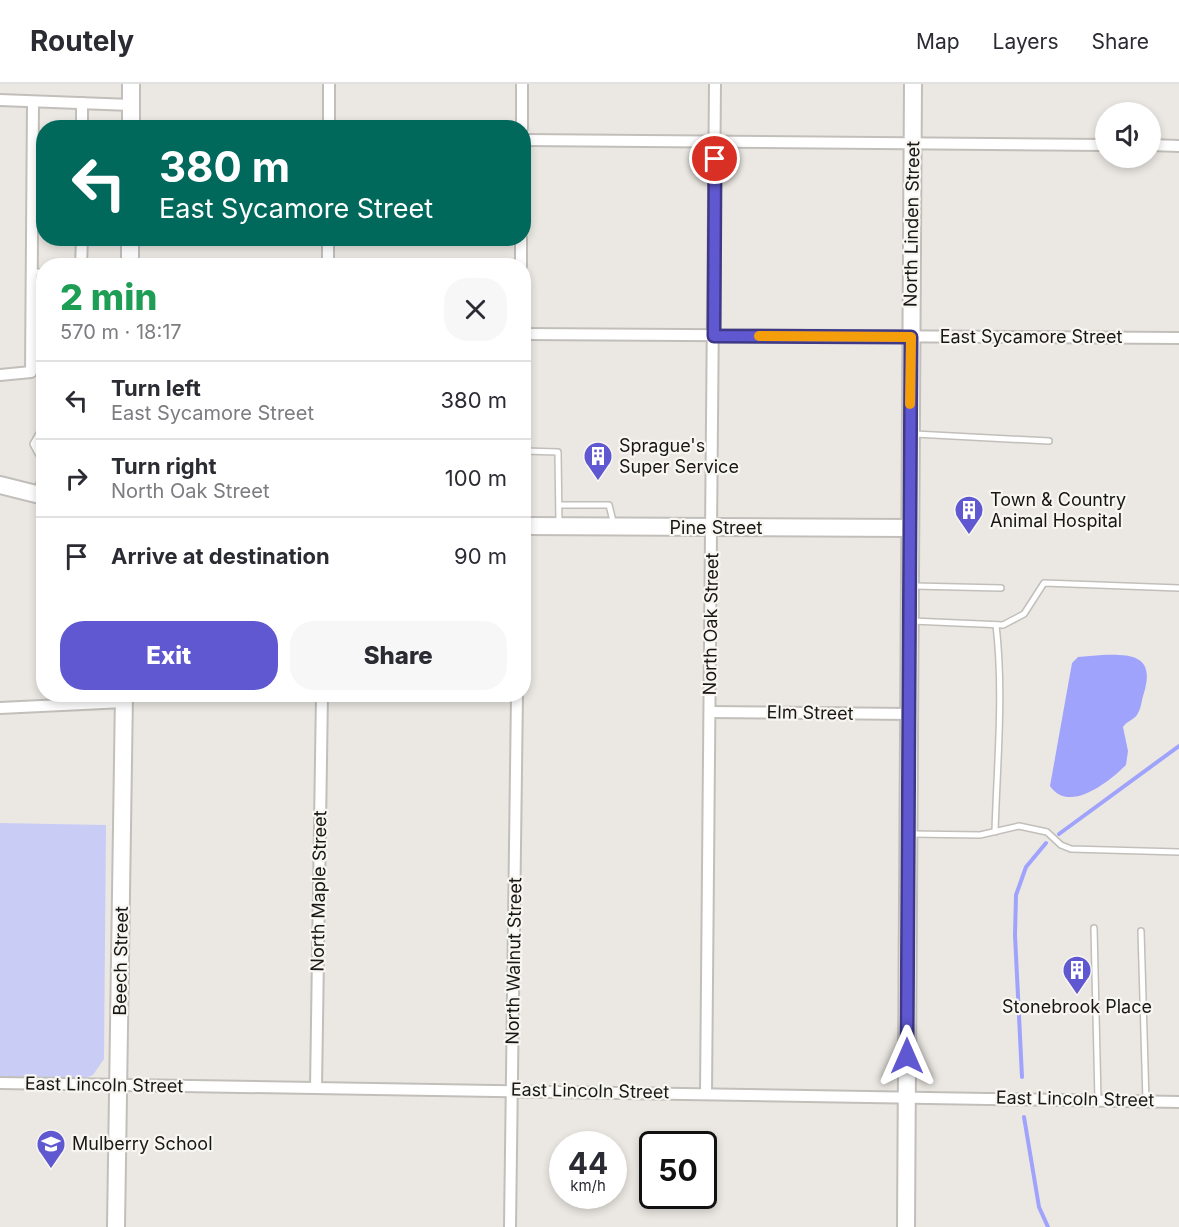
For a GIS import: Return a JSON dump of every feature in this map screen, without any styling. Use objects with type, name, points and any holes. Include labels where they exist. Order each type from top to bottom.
[{"type":"main road","points":[[131,84],[131,120]]},
{"type":"main road","name":"North Linden Street","points":[[906,1227],[913,84]]},
{"type":"main road","points":[[0,485],[36,494]]},
{"type":"main road","name":"Pine Street","points":[[531,526],[909,528]]},
{"type":"main road","name":"Beech Street","points":[[116,1227],[124,702]]},
{"type":"street","points":[[329,84],[329,120]]},
{"type":"street","points":[[522,84],[522,120]]},
{"type":"street","name":"North Oak Street","points":[[706,1093],[715,84]]},
{"type":"street","points":[[0,100],[131,105]]},
{"type":"street","points":[[0,375],[31,372],[33,103]]},
{"type":"street","points":[[82,103],[82,120]]},
{"type":"street","points":[[531,140],[1095,144]]},
{"type":"street","points":[[1161,145],[1179,146]]},
{"type":"street","name":"East Sycamore Street","points":[[531,334],[1179,338]]},
{"type":"street","points":[[0,708],[74,702]]},
{"type":"street","name":"North Maple Street","points":[[316,1088],[322,702]]},
{"type":"street","name":"North Walnut Street","points":[[510,1227],[517,702]]},
{"type":"street","name":"Elm Street","points":[[710,712],[909,714]]},
{"type":"street","name":"East Lincoln Street","points":[[0,1083],[1179,1102]]},
{"type":"lane","points":[[31,272],[36,272]]},
{"type":"lane","points":[[910,434],[1049,441]]},
{"type":"lane","points":[[531,451],[558,452],[559,526]]},
{"type":"lane","points":[[560,505],[609,505],[614,527]]},
{"type":"lane","points":[[909,621],[1003,625],[1024,614],[1044,583],[1179,588]]},
{"type":"lane","points":[[909,586],[1001,588]]},
{"type":"lane","points":[[995,831],[998,724],[996,625]]},
{"type":"lane","points":[[907,834],[980,835],[1019,826],[1047,832],[1061,845],[1071,849],[1179,852]]},
{"type":"lane","points":[[1094,928],[1098,1100]]},
{"type":"lane","points":[[1141,931],[1146,1101]]},
{"type":"shaded area","points":[[0,823],[106,825],[104,1059],[93,1075],[83,1079],[0,1078]]},
{"type":"water","points":[[1123,655],[1139,660],[1144,664],[1147,681],[1137,715],[1123,727],[1128,751],[1126,765],[1110,779],[1089,792],[1068,797],[1058,794],[1050,786],[1072,663],[1078,657]]},
{"type":"waterway","points":[[1059,834],[1179,746]]},
{"type":"waterway","points":[[1022,1077],[1015,935],[1016,895],[1026,867],[1046,843]]},
{"type":"waterway","points":[[1024,1117],[1039,1207],[1048,1227]]},
{"type":"slow traffic","points":[[759,336],[911,337],[910,404]]},
{"type":"place","name":"Sprague's Super Service","points":[[598,482]]},
{"type":"place","name":"Town & Country Animal Hospital","points":[[969,536]]},
{"type":"place","name":"Stonebrook Place","points":[[1077,996]]},
{"type":"place","name":"Mulberry School","points":[[51,1170]]},
{"type":"route","points":[[715,159],[714,336],[911,337],[907,1056]]}]
